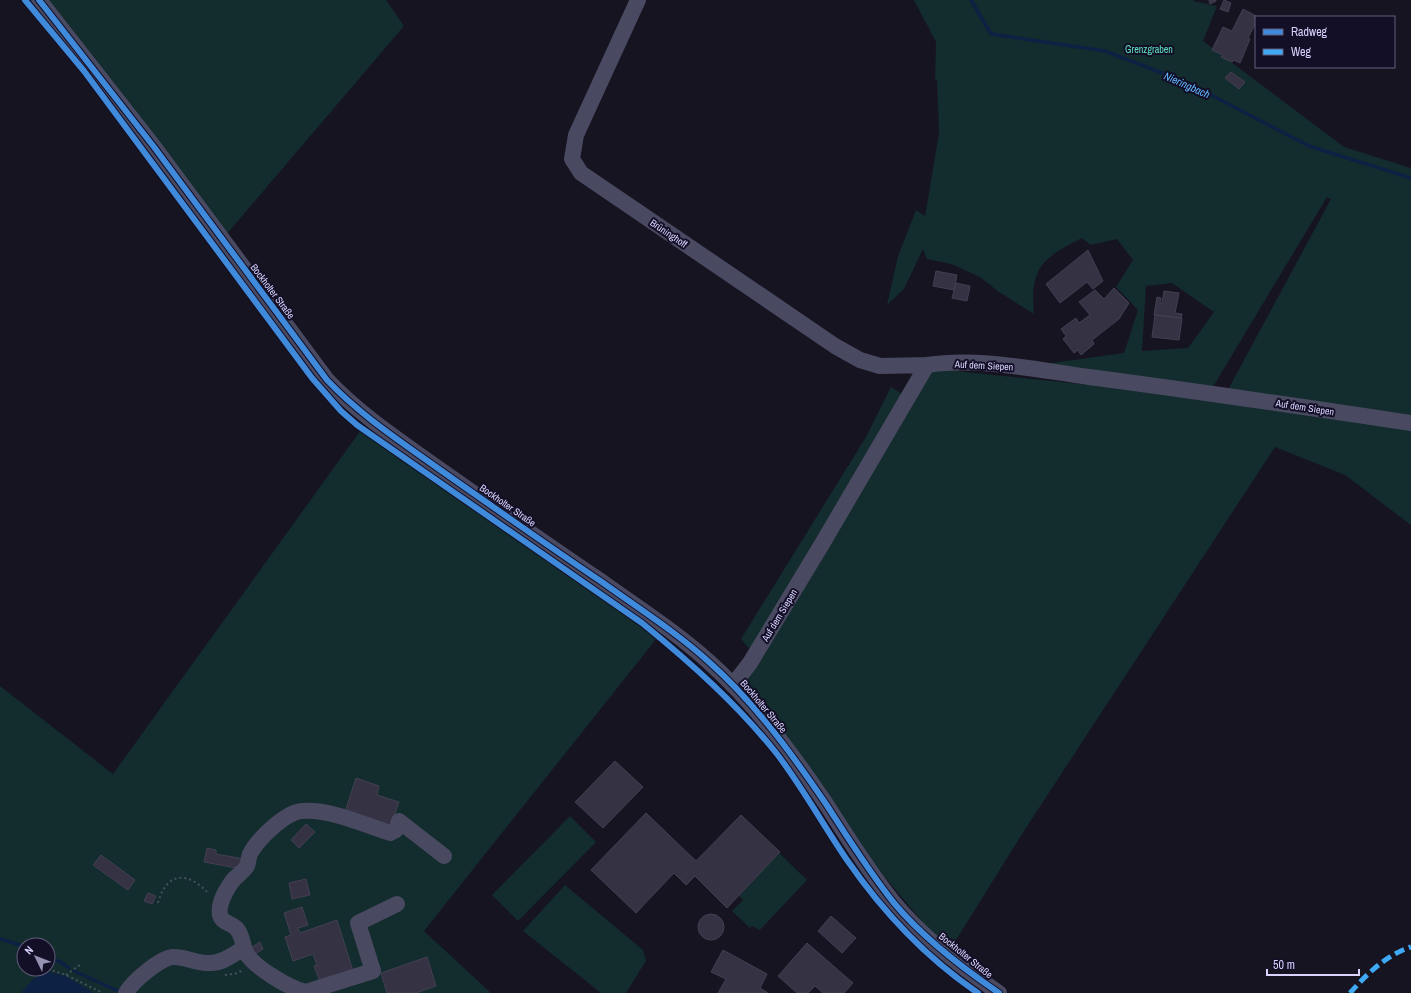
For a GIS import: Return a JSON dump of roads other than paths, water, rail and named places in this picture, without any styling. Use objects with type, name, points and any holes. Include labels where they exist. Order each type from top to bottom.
[{"type":"street","name":"Bockholter Straße","points":[[39,0],[154,147],[319,369],[344,398],[394,437],[683,640],[733,685],[788,750],[856,851],[895,904],[918,929],[942,950],[971,974],[999,993]]},
{"type":"street","name":"Brüninghoff","points":[[638,0],[576,136],[572,159],[581,173],[835,346],[860,360],[880,366],[926,365]]},
{"type":"street","name":"Auf dem Siepen","points":[[733,685],[750,663],[818,551],[926,365],[938,363],[988,364],[1178,388],[1411,423]]},
{"type":"street","points":[[397,904],[358,923],[373,970],[306,992],[298,991],[252,961],[244,948],[242,938],[236,928],[223,921],[220,915],[222,900],[234,880],[247,866],[250,853],[256,844],[285,818],[301,811],[320,812],[348,819],[390,833],[396,830],[399,821],[444,856]]},
{"type":"street","points":[[126,993],[131,984],[163,959],[174,956],[211,963],[223,961],[244,948]]},
{"type":"water","points":[[56,974],[65,976],[94,993],[21,993],[34,978],[56,977]]},
{"type":"waterway","name":"Nieringbach","points":[[971,0],[991,34],[1105,51],[1188,83],[1309,146],[1411,178]]},
{"type":"waterway","points":[[0,939],[16,944]]},
{"type":"waterway","points":[[56,961],[59,961],[69,968]]},
{"type":"waterway","points":[[74,971],[118,991]]},
{"type":"park label","name":"Grenzgraben","points":[[1149,49]]}]
